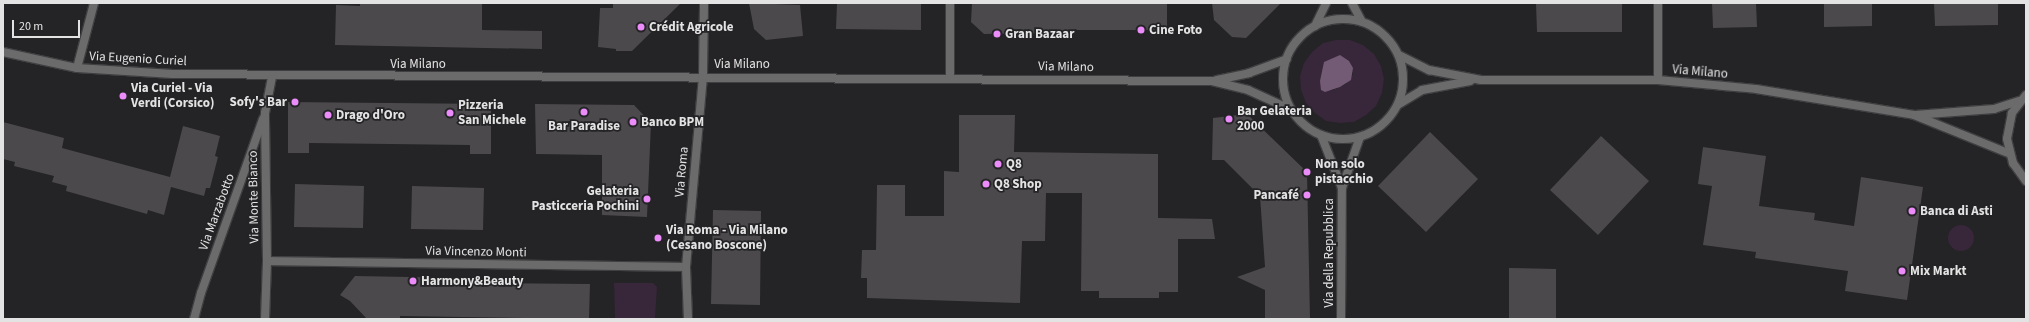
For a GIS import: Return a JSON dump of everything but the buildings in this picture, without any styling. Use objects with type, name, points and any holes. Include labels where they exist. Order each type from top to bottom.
[{"type":"street","points":[[77,68],[94,3]]},
{"type":"street","name":"Via Roma","points":[[688,319],[686,267],[702,76],[704,3]]},
{"type":"street","points":[[950,3],[950,78]]},
{"type":"street","points":[[1315,26],[1326,3]]},
{"type":"street","points":[[1352,3],[1362,22]]},
{"type":"street","points":[[1658,3],[1658,80]]},
{"type":"street","points":[[1338,19],[1362,22],[1384,35],[1399,55],[1404,80],[1398,104],[1389,118],[1376,130],[1360,137],[1347,139],[1321,135],[1305,124],[1292,110],[1284,85],[1287,59],[1298,40],[1315,26],[1338,19]]},
{"type":"street","name":"Via Eugenio Curiel","points":[[3,52],[77,68],[173,74],[272,76]]},
{"type":"street","name":"Via Milano","points":[[1399,55],[1429,70],[1481,80]]},
{"type":"street","name":"Via Milano","points":[[272,76],[702,76],[1212,80],[1249,73],[1287,59]]},
{"type":"street","name":"Via Monte Bianco","points":[[264,319],[267,260],[265,113],[272,76]]},
{"type":"street","name":"Via Milano","points":[[1212,80],[1248,90],[1292,110]]},
{"type":"street","name":"Via Milano","points":[[1398,104],[1422,90],[1481,80],[1658,80],[1756,89],[1914,115],[2008,152]]},
{"type":"street","points":[[2026,95],[2019,101],[2008,126],[2008,152],[2018,173],[2026,181]]},
{"type":"street","name":"Via Milano","points":[[1914,115],[1994,109],[2019,101]]},
{"type":"street","name":"Via Marzabotto","points":[[194,319],[203,287],[265,113]]},
{"type":"street","name":"Via della Repubblica","points":[[1321,135],[1342,188]]},
{"type":"street","name":"Via della Repubblica","points":[[1341,319],[1342,188],[1360,137]]},
{"type":"street","name":"Via Vincenzo Monti","points":[[267,260],[686,267]]},
{"type":"shaded area","points":[[1336,40],[1350,40],[1363,45],[1374,54],[1381,66],[1384,79],[1382,93],[1376,106],[1366,115],[1354,122],[1340,123],[1326,121],[1315,113],[1306,103],[1301,90],[1300,76],[1304,63],[1312,52],[1323,43]],"holes":[[[1349,61],[1353,74],[1346,84],[1331,91]]]},
{"type":"shaded area","points":[[1340,55],[1349,61],[1353,68],[1351,80],[1340,87],[1325,92],[1321,90],[1320,81],[1324,62]]},
{"type":"shaded area","points":[[1961,225],[1970,229],[1974,238],[1970,247],[1961,251],[1952,247],[1948,238],[1952,229]]},
{"type":"shaded area","points":[[614,283],[653,283],[657,287],[655,319],[615,319]]},
{"type":"place","name":"Crédit Agricole","points":[[641,27]]},
{"type":"place","name":"Cine Foto","points":[[1141,30]]},
{"type":"place","name":"Gran Bazaar","points":[[997,34]]},
{"type":"place","name":"Via Curiel - Via Verdi (Corsico)","points":[[123,96]]},
{"type":"place","name":"Sofy's Bar","points":[[295,102]]},
{"type":"place","name":"Bar Paradise","points":[[584,112]]},
{"type":"place","name":"Pizzeria San Michele","points":[[450,113]]},
{"type":"place","name":"Drago d'Oro","points":[[328,115]]},
{"type":"place","name":"Bar Gelateria 2000","points":[[1229,119]]},
{"type":"place","name":"Banco BPM","points":[[633,122]]},
{"type":"place","name":"Q8","points":[[998,164]]},
{"type":"place","name":"Non solo pistacchio","points":[[1307,172]]},
{"type":"place","name":"Q8 Shop","points":[[986,184]]},
{"type":"place","name":"Pancafé","points":[[1307,195]]},
{"type":"place","name":"Gelateria Pasticceria Pochini","points":[[647,199]]},
{"type":"place","name":"Banca di Asti","points":[[1912,211]]},
{"type":"place","name":"Via Roma - Via Milano (Cesano Boscone)","points":[[658,238]]},
{"type":"place","name":"Mix Markt","points":[[1902,271]]},
{"type":"place","name":"Harmony&Beauty","points":[[413,281]]}]
